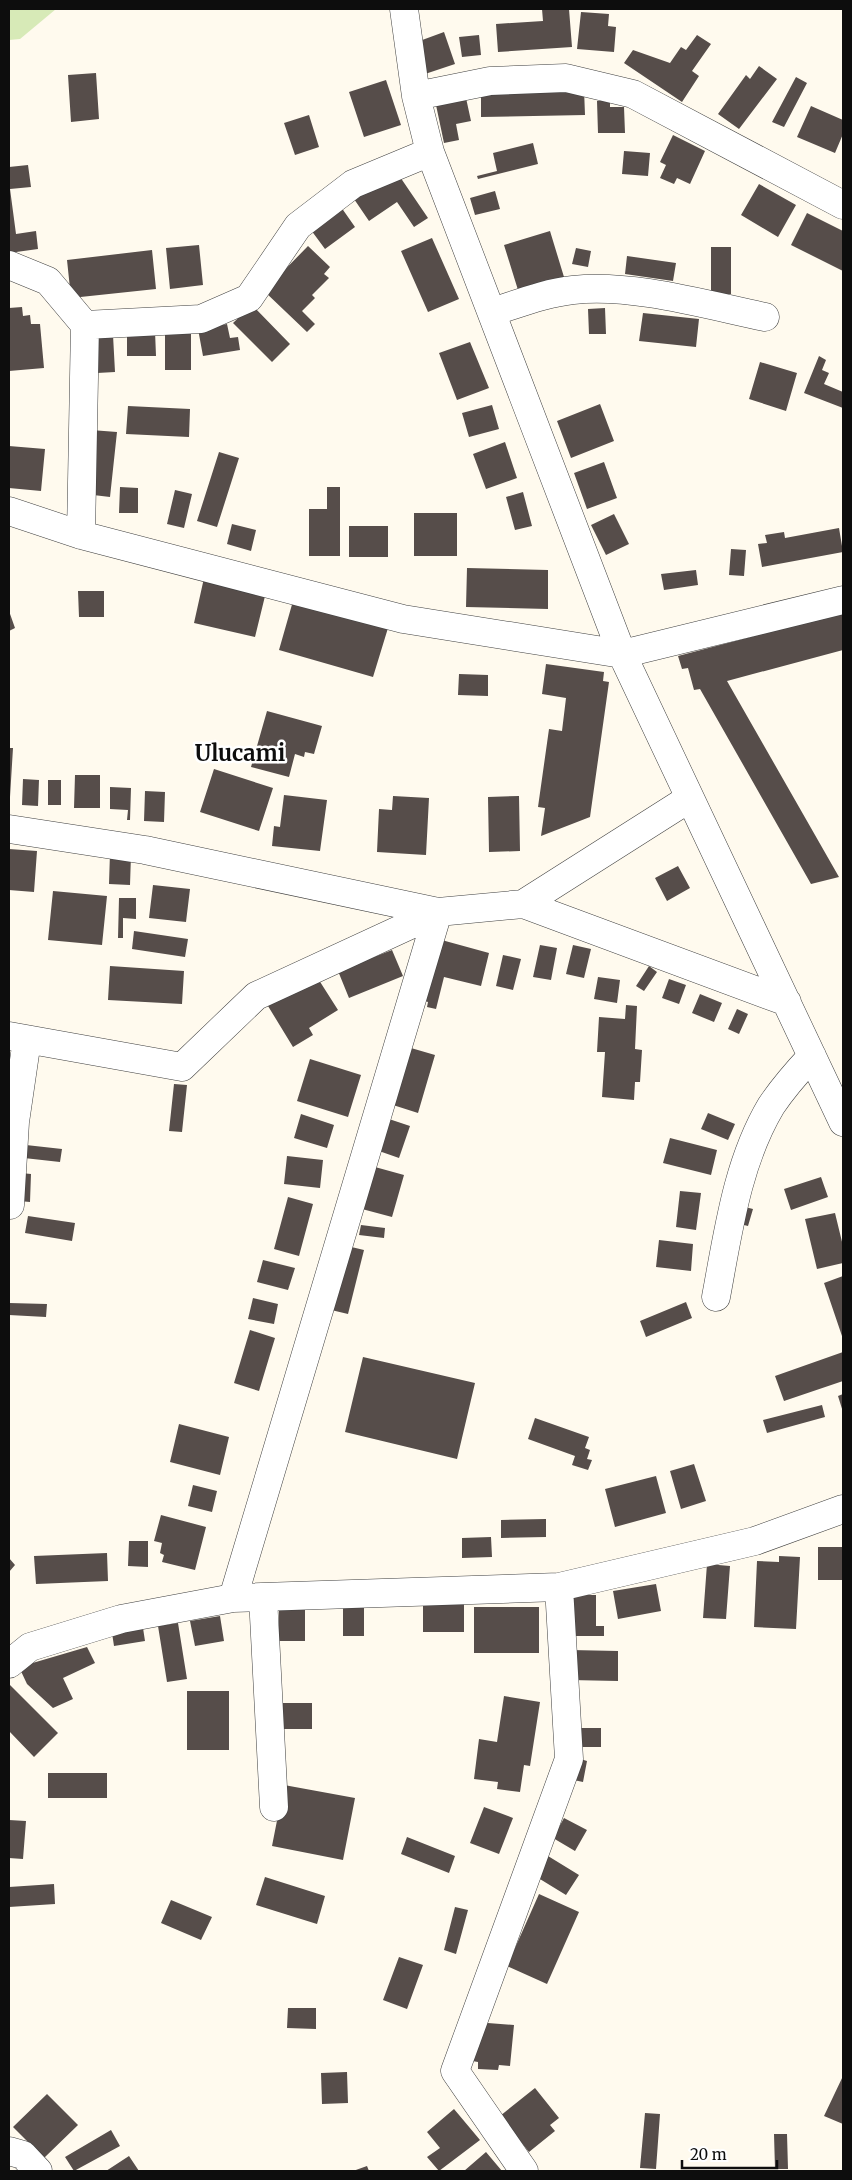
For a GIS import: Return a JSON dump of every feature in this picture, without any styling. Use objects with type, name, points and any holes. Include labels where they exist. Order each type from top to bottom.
[{"type":"street","points":[[404,9],[416,96],[430,152],[622,654],[843,1122]]},
{"type":"street","points":[[416,96],[490,81],[566,78],[633,94],[843,205]]},
{"type":"street","points":[[85,325],[201,319],[249,298],[298,226],[353,184],[430,152]]},
{"type":"street","points":[[9,266],[48,281],[85,325],[81,535]]},
{"type":"street","points":[[492,312],[550,294],[572,290],[612,288],[766,317]]},
{"type":"street","points":[[9,512],[81,535],[403,618],[622,654],[843,600]]},
{"type":"street","points":[[523,904],[690,798]]},
{"type":"street","points":[[9,829],[145,850],[438,912],[523,904],[787,1002]]},
{"type":"street","points":[[10,1205],[18,1038],[182,1067],[256,996],[438,912]]},
{"type":"street","points":[[233,1598],[438,912]]},
{"type":"street","points":[[716,1297],[730,1224],[747,1157],[770,1108],[789,1080],[812,1056]]},
{"type":"street","points":[[9,1664],[30,1648],[121,1619],[233,1598],[559,1587],[754,1541],[843,1509]]},
{"type":"street","points":[[524,2171],[455,2071],[569,1759],[559,1587]]},
{"type":"street","points":[[263,1597],[274,1807]]},
{"type":"street","points":[[9,2151],[23,2154],[38,2171]]},
{"type":"green space","points":[[9,9],[56,9],[20,39],[9,40]]},
{"type":"building","points":[[542,9],[569,9],[572,47],[498,52],[496,24],[543,21]]},
{"type":"building","points":[[581,12],[609,14],[608,26],[616,27],[614,52],[577,49]]},
{"type":"building","points":[[444,32],[455,64],[425,74],[414,43]]},
{"type":"building","points":[[479,35],[481,55],[462,57],[459,37]]},
{"type":"building","points":[[697,35],[711,44],[692,71],[699,76],[682,102],[624,63],[633,50],[670,63],[681,47],[686,50]]},
{"type":"building","points":[[759,66],[777,79],[739,129],[718,114],[746,75],[750,79]]},
{"type":"building","points":[[96,73],[99,119],[71,122],[68,75]]},
{"type":"building","points":[[796,77],[807,83],[784,127],[772,122]]},
{"type":"building","points":[[386,80],[401,125],[364,137],[349,92]]},
{"type":"building","points":[[584,89],[585,115],[481,117],[481,92]]},
{"type":"building","points":[[466,98],[471,121],[456,124],[459,140],[444,143],[436,105]]},
{"type":"building","points":[[597,101],[610,101],[610,107],[624,107],[625,133],[598,133]]},
{"type":"building","points":[[811,106],[843,120],[843,134],[835,153],[797,137]]},
{"type":"building","points":[[309,115],[319,147],[295,155],[284,123]]},
{"type":"building","points":[[673,135],[705,151],[690,184],[677,178],[674,184],[660,178],[666,165],[660,162]]},
{"type":"building","points":[[533,143],[538,164],[478,179],[477,176],[497,171],[493,153]]},
{"type":"building","points":[[624,151],[650,153],[648,176],[622,174]]},
{"type":"building","points":[[28,165],[31,187],[10,189],[16,234],[36,231],[38,249],[9,253],[9,167]]},
{"type":"building","points":[[396,171],[428,218],[414,227],[397,202],[369,221],[354,199]]},
{"type":"building","points":[[759,184],[796,205],[778,237],[741,215]]},
{"type":"building","points":[[495,191],[500,209],[475,215],[470,198]]},
{"type":"building","points":[[341,207],[355,227],[325,249],[311,230]]},
{"type":"building","points":[[807,213],[843,231],[843,271],[791,245]]},
{"type":"building","points":[[550,231],[564,277],[518,290],[504,245]]},
{"type":"building","points":[[432,238],[459,299],[428,312],[401,251]]},
{"type":"building","points":[[199,245],[203,285],[170,289],[166,248]]},
{"type":"building","points":[[308,246],[330,267],[324,274],[329,278],[312,295],[315,298],[302,311],[315,324],[307,332],[264,291]]},
{"type":"building","points":[[711,247],[731,247],[731,294],[711,294]]},
{"type":"building","points":[[576,248],[591,251],[588,267],[572,264]]},
{"type":"building","points":[[152,250],[156,289],[71,298],[67,260]]},
{"type":"building","points":[[627,256],[676,263],[673,281],[625,274]]},
{"type":"building","points":[[252,305],[290,344],[272,362],[233,323]]},
{"type":"building","points":[[22,307],[23,316],[30,315],[31,324],[40,324],[44,368],[9,371],[9,308]]},
{"type":"building","points":[[605,308],[606,334],[589,334],[588,309]]},
{"type":"building","points":[[643,313],[699,319],[696,347],[639,341]]},
{"type":"building","points":[[227,324],[230,338],[238,337],[240,350],[203,356],[198,329]]},
{"type":"building","points":[[165,326],[191,326],[191,370],[165,370]]},
{"type":"building","points":[[127,331],[155,331],[156,356],[127,356]]},
{"type":"building","points":[[113,335],[115,372],[97,373],[95,336]]},
{"type":"building","points":[[470,342],[489,388],[457,400],[439,353]]},
{"type":"building","points":[[819,356],[826,360],[822,370],[829,373],[824,384],[843,392],[843,408],[804,393]]},
{"type":"building","points":[[760,362],[797,373],[786,411],[749,399]]},
{"type":"building","points":[[600,404],[614,441],[571,458],[557,421]]},
{"type":"building","points":[[492,405],[499,429],[469,437],[462,413]]},
{"type":"building","points":[[128,406],[190,409],[189,437],[126,434]]},
{"type":"building","points":[[91,430],[117,432],[110,497],[85,494]]},
{"type":"building","points":[[505,442],[517,478],[486,489],[473,454]]},
{"type":"building","points":[[9,446],[45,449],[41,491],[9,488]]},
{"type":"building","points":[[219,452],[239,458],[217,527],[197,521]]},
{"type":"building","points":[[604,462],[617,498],[587,509],[574,473]]},
{"type":"building","points":[[120,487],[138,488],[138,513],[119,513]]},
{"type":"building","points":[[327,487],[340,487],[340,556],[309,556],[309,509],[327,509]]},
{"type":"building","points":[[175,490],[192,494],[184,528],[167,524]]},
{"type":"building","points":[[523,492],[532,526],[515,530],[506,497]]},
{"type":"building","points":[[414,513],[457,513],[457,556],[414,556]]},
{"type":"building","points":[[614,514],[629,544],[606,555],[591,525]]},
{"type":"building","points":[[232,524],[256,530],[251,551],[227,544]]},
{"type":"building","points":[[349,526],[388,526],[388,557],[349,557]]},
{"type":"building","points":[[839,528],[843,552],[762,567],[758,544],[767,543],[765,535],[784,532],[785,538]]},
{"type":"building","points":[[731,549],[746,550],[744,576],[729,575]]},
{"type":"building","points":[[467,568],[548,570],[548,609],[466,607]]},
{"type":"building","points":[[696,570],[698,585],[664,590],[661,574]]},
{"type":"building","points":[[204,578],[266,592],[255,637],[194,623]]},
{"type":"building","points":[[78,591],[104,591],[104,617],[79,617]]},
{"type":"building","points":[[293,601],[388,628],[373,677],[279,650]]},
{"type":"building","points":[[9,611],[15,628],[9,631]]},
{"type":"building","points":[[843,613],[843,650],[727,681],[839,877],[811,884],[700,689],[694,690],[688,668],[682,669],[678,656]]},
{"type":"building","points":[[546,664],[604,672],[603,681],[609,682],[590,817],[541,836],[545,808],[538,807],[549,729],[562,731],[566,698],[542,694]]},
{"type":"building","points":[[459,674],[488,675],[488,696],[458,695]]},
{"type":"building","points":[[267,711],[322,726],[314,754],[305,752],[304,757],[295,754],[289,777],[251,767]]},
{"type":"building","points":[[9,748],[13,748],[10,797],[9,797]]},
{"type":"building","points":[[214,769],[273,788],[259,831],[200,812]]},
{"type":"building","points":[[75,775],[100,775],[100,808],[74,808]]},
{"type":"building","points":[[23,779],[39,780],[38,806],[22,805]]},
{"type":"building","points":[[48,780],[61,780],[61,805],[48,805]]},
{"type":"building","points":[[110,787],[131,788],[130,820],[127,820],[128,810],[110,809]]},
{"type":"building","points":[[145,791],[165,792],[164,822],[144,821]]},
{"type":"building","points":[[284,795],[327,800],[320,851],[272,846],[274,826],[280,827]]},
{"type":"building","points":[[393,796],[429,798],[426,855],[377,852],[379,809],[392,810]]},
{"type":"building","points":[[519,796],[520,851],[489,852],[488,797]]},
{"type":"building","points":[[9,849],[37,851],[34,892],[9,890]]},
{"type":"building","points":[[110,853],[131,855],[130,885],[109,884]]},
{"type":"building","points":[[678,866],[690,888],[667,901],[655,878]]},
{"type":"building","points":[[153,885],[190,889],[186,922],[149,918]]},
{"type":"building","points":[[53,891],[107,896],[102,945],[48,940]]},
{"type":"building","points":[[119,898],[136,898],[136,919],[123,918],[123,938],[118,938]]},
{"type":"building","points":[[134,931],[188,939],[185,957],[132,949]]},
{"type":"building","points":[[438,939],[489,953],[481,986],[444,977],[436,1009],[427,1007],[428,1002],[422,1000]]},
{"type":"building","points":[[540,945],[557,948],[551,980],[533,977]]},
{"type":"building","points":[[573,945],[591,949],[584,978],[566,974]]},
{"type":"building","points":[[392,950],[403,976],[349,998],[338,971]]},
{"type":"building","points":[[503,955],[521,959],[513,990],[496,986]]},
{"type":"building","points":[[110,966],[184,971],[182,1004],[108,1000]]},
{"type":"building","points":[[649,966],[657,972],[644,991],[636,986]]},
{"type":"building","points":[[317,977],[338,1010],[309,1028],[313,1035],[293,1047],[268,1006]]},
{"type":"building","points":[[598,977],[620,980],[617,1003],[594,999]]},
{"type":"building","points":[[669,979],[686,985],[679,1004],[662,998]]},
{"type":"building","points":[[700,994],[722,1003],[714,1022],[692,1013]]},
{"type":"building","points":[[626,1005],[637,1006],[635,1049],[642,1050],[640,1082],[635,1082],[634,1100],[602,1097],[605,1052],[597,1052],[599,1017],[625,1019]]},
{"type":"building","points":[[737,1009],[748,1014],[739,1034],[728,1029]]},
{"type":"building","points":[[411,1048],[435,1055],[418,1113],[393,1105]]},
{"type":"building","points":[[310,1059],[361,1075],[348,1117],[297,1101]]},
{"type":"building","points":[[174,1084],[187,1085],[182,1132],[169,1131]]},
{"type":"building","points":[[708,1113],[735,1124],[728,1140],[701,1129]]},
{"type":"building","points":[[301,1114],[334,1125],[327,1148],[294,1138]]},
{"type":"building","points":[[389,1119],[410,1126],[399,1158],[379,1151]]},
{"type":"building","points":[[670,1138],[717,1150],[711,1175],[663,1163]]},
{"type":"building","points":[[26,1145],[62,1149],[60,1162],[24,1158]]},
{"type":"building","points":[[287,1156],[323,1160],[320,1188],[284,1184]]},
{"type":"building","points":[[375,1167],[404,1175],[392,1217],[362,1209]]},
{"type":"building","points":[[21,1173],[31,1174],[30,1202],[19,1201]]},
{"type":"building","points":[[821,1177],[828,1197],[791,1210],[784,1189]]},
{"type":"building","points":[[680,1191],[701,1193],[696,1230],[676,1227]]},
{"type":"building","points":[[288,1197],[313,1204],[299,1256],[274,1249]]},
{"type":"building","points":[[741,1206],[753,1209],[748,1226],[736,1223]]},
{"type":"building","points":[[835,1213],[843,1246],[843,1263],[817,1269],[805,1219]]},
{"type":"building","points":[[28,1216],[75,1223],[72,1241],[25,1233]]},
{"type":"building","points":[[361,1225],[385,1228],[384,1238],[359,1235]]},
{"type":"building","points":[[659,1240],[693,1244],[691,1271],[656,1267]]},
{"type":"building","points":[[343,1245],[364,1250],[348,1314],[327,1309]]},
{"type":"building","points":[[263,1260],[295,1268],[288,1290],[257,1282]]},
{"type":"building","points":[[843,1276],[843,1339],[824,1283]]},
{"type":"building","points":[[253,1298],[278,1304],[274,1324],[248,1319]]},
{"type":"building","points":[[686,1302],[692,1318],[646,1337],[640,1321]]},
{"type":"building","points":[[9,1303],[47,1304],[46,1317],[9,1315]]},
{"type":"building","points":[[250,1330],[275,1338],[259,1391],[234,1383]]},
{"type":"building","points":[[843,1352],[843,1381],[784,1401],[775,1376]]},
{"type":"building","points":[[363,1357],[475,1383],[457,1459],[345,1432]]},
{"type":"building","points":[[843,1394],[843,1412],[838,1396]]},
{"type":"building","points":[[822,1405],[825,1417],[767,1433],[763,1420]]},
{"type":"building","points":[[535,1418],[589,1437],[585,1448],[590,1450],[587,1459],[592,1460],[588,1470],[572,1465],[575,1456],[528,1439]]},
{"type":"building","points":[[179,1424],[229,1437],[220,1475],[170,1462]]},
{"type":"building","points":[[694,1464],[706,1501],[681,1509],[670,1471]]},
{"type":"building","points":[[656,1476],[666,1513],[615,1527],[605,1489]]},
{"type":"building","points":[[193,1485],[217,1491],[212,1512],[188,1506]]},
{"type":"building","points":[[161,1515],[206,1527],[195,1570],[162,1562],[164,1555],[160,1553],[162,1543],[154,1541]]},
{"type":"building","points":[[546,1519],[546,1537],[501,1538],[501,1520]]},
{"type":"building","points":[[491,1537],[492,1557],[462,1558],[462,1538]]},
{"type":"building","points":[[129,1541],[148,1541],[148,1567],[128,1566]]},
{"type":"building","points":[[818,1547],[843,1547],[843,1580],[818,1580]]},
{"type":"building","points":[[107,1553],[108,1581],[36,1584],[34,1556]]},
{"type":"building","points":[[779,1556],[800,1557],[796,1629],[754,1627],[757,1561],[779,1562]]},
{"type":"building","points":[[9,1558],[15,1565],[9,1572]]},
{"type":"building","points":[[707,1564],[730,1566],[726,1619],[703,1618]]},
{"type":"building","points":[[656,1584],[661,1611],[618,1619],[613,1591]]},
{"type":"building","points":[[570,1595],[596,1595],[596,1626],[604,1626],[604,1636],[571,1636]]},
{"type":"building","points":[[464,1598],[464,1632],[423,1632],[423,1599]]},
{"type":"building","points":[[343,1602],[364,1602],[364,1636],[343,1636]]},
{"type":"building","points":[[279,1603],[305,1603],[305,1641],[279,1641]]},
{"type":"building","points":[[474,1607],[539,1607],[539,1653],[474,1653]]},
{"type":"building","points":[[220,1616],[224,1641],[195,1646],[190,1621]]},
{"type":"building","points":[[178,1623],[187,1679],[167,1682],[158,1626]]},
{"type":"building","points":[[143,1628],[145,1641],[114,1646],[112,1633]]},
{"type":"building","points":[[87,1647],[95,1663],[63,1678],[73,1699],[53,1708],[27,1684],[19,1667]]},
{"type":"building","points":[[571,1650],[618,1651],[618,1681],[570,1680]]},
{"type":"building","points":[[9,1684],[58,1733],[34,1757],[9,1731]]},
{"type":"building","points":[[187,1691],[229,1691],[229,1750],[187,1750]]},
{"type":"building","points":[[504,1696],[540,1702],[530,1766],[524,1765],[520,1792],[497,1789],[498,1782],[474,1779],[479,1739],[497,1742]]},
{"type":"building","points":[[274,1703],[312,1703],[312,1729],[274,1729]]},
{"type":"building","points":[[580,1728],[601,1728],[601,1747],[580,1747]]},
{"type":"building","points":[[574,1757],[587,1761],[583,1782],[569,1779]]},
{"type":"building","points":[[48,1773],[107,1773],[107,1798],[48,1798]]},
{"type":"building","points":[[284,1785],[355,1798],[343,1860],[272,1846]]},
{"type":"building","points":[[484,1807],[513,1818],[499,1854],[470,1843]]},
{"type":"building","points":[[564,1818],[587,1830],[575,1851],[553,1838]]},
{"type":"building","points":[[9,1820],[26,1821],[23,1859],[9,1858]]},
{"type":"building","points":[[407,1837],[455,1856],[449,1873],[401,1854]]},
{"type":"building","points":[[548,1856],[579,1875],[566,1895],[535,1876]]},
{"type":"building","points":[[265,1877],[325,1896],[317,1924],[256,1905]]},
{"type":"building","points":[[54,1884],[55,1904],[9,1907],[9,1887]]},
{"type":"building","points":[[539,1894],[579,1912],[547,1984],[507,1966]]},
{"type":"building","points":[[171,1900],[212,1917],[201,1940],[161,1923]]},
{"type":"building","points":[[455,1907],[468,1910],[456,1954],[444,1950]]},
{"type":"building","points":[[399,1957],[423,1965],[407,2009],[383,2000]]},
{"type":"building","points":[[288,2008],[316,2008],[316,2029],[287,2028]]},
{"type":"building","points":[[475,2022],[514,2025],[510,2066],[499,2065],[498,2070],[478,2069],[478,2062],[472,2061]]},
{"type":"building","points":[[347,2072],[348,2103],[322,2104],[321,2073]]},
{"type":"building","points":[[843,2076],[843,2124],[824,2116]]},
{"type":"building","points":[[535,2088],[559,2118],[550,2125],[555,2131],[529,2152],[500,2116]]},
{"type":"building","points":[[47,2094],[78,2125],[44,2158],[13,2127]]},
{"type":"building","points":[[454,2109],[480,2140],[439,2171],[427,2157],[440,2148],[427,2132]]},
{"type":"building","points":[[645,2113],[660,2114],[656,2169],[640,2168]]},
{"type":"building","points":[[111,2130],[120,2146],[74,2171],[65,2157]]},
{"type":"building","points":[[774,2134],[787,2134],[788,2169],[775,2169]]},
{"type":"building","points":[[486,2152],[502,2171],[464,2171]]},
{"type":"building","points":[[129,2156],[139,2171],[106,2171]]},
{"type":"building","points":[[367,2166],[369,2171],[353,2171]]},
{"type":"district","name":"Ulucami","points":[[240,753]]}]
